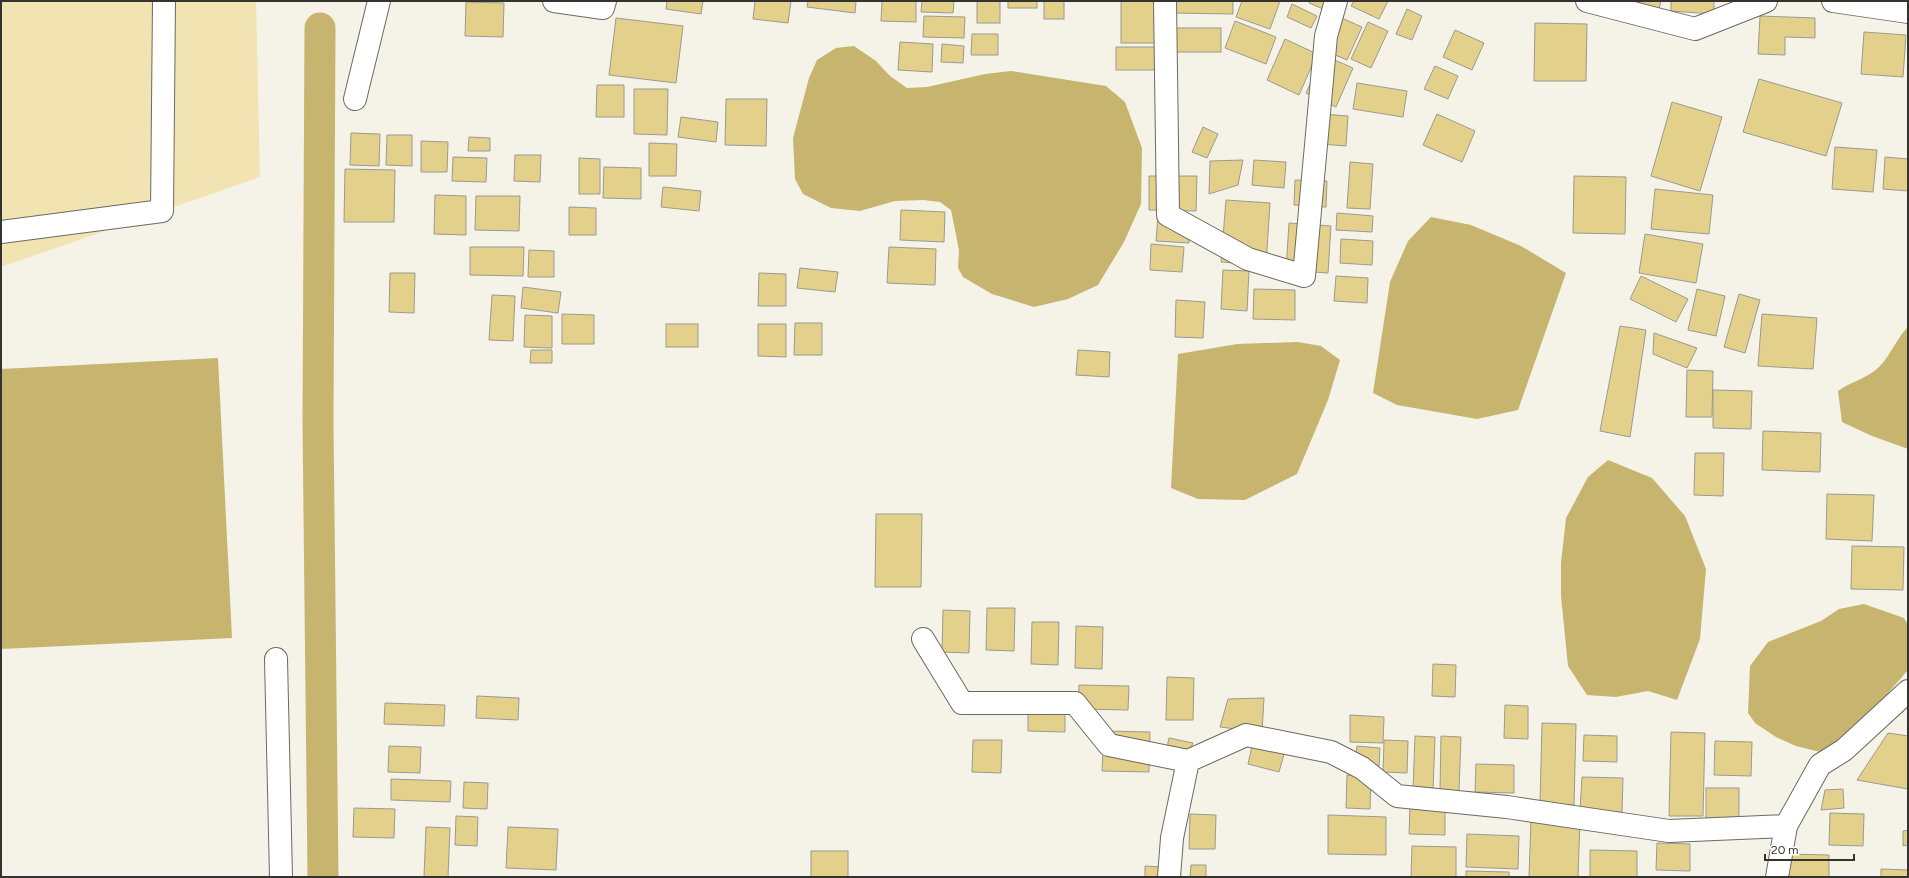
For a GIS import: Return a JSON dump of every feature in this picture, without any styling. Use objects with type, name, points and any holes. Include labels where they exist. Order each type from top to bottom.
[{"type":"street","points":[[1,232],[162,211],[164,1]]},
{"type":"street","points":[[355,99],[378,1]]},
{"type":"street","points":[[554,1],[603,8],[605,1]]},
{"type":"street","points":[[1165,1],[1168,215],[1248,259],[1304,276],[1326,36],[1336,1]]},
{"type":"street","points":[[1587,1],[1695,29],[1766,1]]},
{"type":"street","points":[[1833,1],[1908,12]]},
{"type":"street","points":[[923,639],[962,703],[1074,703],[1109,745],[1188,761],[1246,736],[1331,752],[1362,768],[1397,796],[1507,807],[1669,831],[1786,826]]},
{"type":"street","points":[[276,659],[281,877]]},
{"type":"street","points":[[1777,877],[1786,826],[1820,765],[1844,750],[1908,691]]},
{"type":"street","points":[[1169,877],[1172,838],[1188,761]]},
{"type":"shaded area","points":[[1,1],[256,1],[260,177],[1,267]]},
{"type":"shaded area","points":[[854,46],[876,61],[890,76],[907,88],[927,87],[985,74],[1011,71],[1106,86],[1125,102],[1142,148],[1141,204],[1124,242],[1098,285],[1068,299],[1034,307],[992,294],[963,277],[958,268],[959,250],[951,210],[940,202],[923,200],[895,201],[860,211],[831,208],[803,194],[795,179],[793,138],[809,78],[817,60],[836,48]]},
{"type":"shaded area","points":[[1431,217],[1471,225],[1521,246],[1566,273],[1518,410],[1477,419],[1397,405],[1373,393],[1390,282],[1408,241]]},
{"type":"shaded area","points":[[1908,327],[1908,449],[1872,436],[1842,422],[1838,391],[1871,373],[1881,365]]},
{"type":"shaded area","points":[[1298,342],[1321,346],[1340,360],[1328,400],[1297,474],[1245,500],[1198,499],[1171,488],[1178,354],[1237,344]]},
{"type":"shaded area","points":[[218,358],[232,638],[1,649],[1,369]]},
{"type":"shaded area","points":[[1608,460],[1652,478],[1685,516],[1706,569],[1700,639],[1677,700],[1648,691],[1616,697],[1587,695],[1568,666],[1561,596],[1561,563],[1566,518],[1588,477]]},
{"type":"shaded area","points":[[1864,604],[1904,618],[1908,625],[1908,670],[1853,734],[1820,752],[1796,746],[1776,737],[1755,723],[1748,713],[1750,666],[1768,642],[1821,621],[1839,609]]},
{"type":"building","points":[[667,1],[703,1],[701,14],[666,9]]},
{"type":"building","points":[[755,1],[791,1],[788,23],[753,19]]},
{"type":"building","points":[[808,1],[856,1],[855,13],[807,7]]},
{"type":"building","points":[[882,1],[916,1],[916,22],[881,21]]},
{"type":"building","points":[[922,1],[954,1],[953,13],[921,12]]},
{"type":"building","points":[[977,1],[1000,1],[1000,23],[977,23]]},
{"type":"building","points":[[1008,1],[1037,1],[1037,8],[1008,8]]},
{"type":"building","points":[[1044,1],[1064,1],[1064,19],[1044,19]]},
{"type":"building","points":[[1121,1],[1158,1],[1158,43],[1121,43]]},
{"type":"building","points":[[1171,1],[1233,1],[1233,14],[1171,13]]},
{"type":"building","points":[[1242,1],[1280,1],[1270,29],[1236,17]]},
{"type":"building","points":[[1310,1],[1347,1],[1340,16],[1309,3]]},
{"type":"building","points":[[1354,1],[1388,1],[1379,19],[1351,6]]},
{"type":"building","points":[[1624,1],[1661,1],[1659,9]]},
{"type":"building","points":[[1671,1],[1714,1],[1714,14],[1671,11]]},
{"type":"building","points":[[466,2],[504,3],[503,37],[465,36]]},
{"type":"building","points":[[1292,4],[1317,16],[1311,28],[1287,17]]},
{"type":"building","points":[[1407,9],[1422,16],[1412,40],[1396,34]]},
{"type":"building","points":[[1335,15],[1362,27],[1347,60],[1321,49]]},
{"type":"building","points":[[924,16],[965,17],[964,38],[923,37]]},
{"type":"building","points":[[1760,16],[1815,18],[1815,38],[1785,37],[1785,55],[1758,54]]},
{"type":"building","points":[[616,18],[683,26],[676,83],[609,75]]},
{"type":"building","points":[[1235,21],[1276,37],[1266,64],[1225,48]]},
{"type":"building","points":[[1368,22],[1388,31],[1371,68],[1351,59]]},
{"type":"building","points":[[1535,23],[1587,24],[1586,81],[1534,81]]},
{"type":"building","points":[[1173,28],[1221,28],[1221,52],[1173,52]]},
{"type":"building","points":[[1455,30],[1484,43],[1472,70],[1443,57]]},
{"type":"building","points":[[1864,32],[1906,35],[1903,77],[1861,74]]},
{"type":"building","points":[[972,34],[998,34],[998,55],[971,55]]},
{"type":"building","points":[[1285,39],[1317,54],[1299,95],[1267,80]]},
{"type":"building","points":[[900,42],[933,44],[932,72],[898,70]]},
{"type":"building","points":[[942,44],[964,46],[963,63],[941,62]]},
{"type":"building","points":[[1116,47],[1160,47],[1160,70],[1116,70]]},
{"type":"building","points":[[1323,55],[1353,68],[1336,107],[1306,93]]},
{"type":"building","points":[[1435,66],[1458,76],[1448,99],[1424,89]]},
{"type":"building","points":[[1759,79],[1842,103],[1826,156],[1743,132]]},
{"type":"building","points":[[1357,83],[1407,91],[1403,117],[1353,109]]},
{"type":"building","points":[[597,85],[624,85],[624,117],[596,117]]},
{"type":"building","points":[[634,89],[668,89],[667,135],[634,134]]},
{"type":"building","points":[[726,99],[767,99],[766,146],[725,145]]},
{"type":"building","points":[[1672,102],[1722,117],[1700,191],[1651,176]]},
{"type":"building","points":[[1309,113],[1348,116],[1346,146],[1307,143]]},
{"type":"building","points":[[1437,114],[1475,131],[1462,162],[1423,145]]},
{"type":"building","points":[[681,117],[718,122],[716,142],[678,137]]},
{"type":"building","points":[[1203,127],[1218,134],[1207,158],[1192,152]]},
{"type":"building","points":[[351,133],[380,134],[379,166],[350,165]]},
{"type":"building","points":[[387,135],[412,135],[412,166],[386,165]]},
{"type":"building","points":[[469,137],[490,138],[490,151],[468,151]]},
{"type":"building","points":[[421,141],[448,142],[447,172],[421,172]]},
{"type":"building","points":[[649,143],[677,144],[676,176],[649,176]]},
{"type":"building","points":[[1835,147],[1877,150],[1873,192],[1832,189]]},
{"type":"building","points":[[515,155],[541,155],[540,182],[514,181]]},
{"type":"building","points":[[453,157],[487,158],[486,182],[452,181]]},
{"type":"building","points":[[1885,157],[1908,159],[1908,191],[1883,189]]},
{"type":"building","points":[[579,158],[600,159],[600,194],[579,194]]},
{"type":"building","points":[[1243,160],[1238,185],[1209,194],[1210,161]]},
{"type":"building","points":[[1254,160],[1286,162],[1284,188],[1252,185]]},
{"type":"building","points":[[1350,162],[1373,164],[1370,209],[1347,208]]},
{"type":"building","points":[[604,167],[641,168],[641,199],[603,198]]},
{"type":"building","points":[[345,169],[395,170],[394,222],[344,222]]},
{"type":"building","points":[[1149,176],[1197,176],[1196,211],[1149,210]]},
{"type":"building","points":[[1574,176],[1626,177],[1625,234],[1573,233]]},
{"type":"building","points":[[1295,180],[1327,181],[1326,207],[1294,205]]},
{"type":"building","points":[[663,187],[701,191],[699,211],[661,207]]},
{"type":"building","points":[[1655,189],[1713,195],[1709,234],[1651,229]]},
{"type":"building","points":[[435,195],[466,196],[466,235],[434,234]]},
{"type":"building","points":[[476,196],[520,196],[519,231],[475,230]]},
{"type":"building","points":[[1226,200],[1270,203],[1266,265],[1221,262]]},
{"type":"building","points":[[569,207],[596,208],[596,235],[569,235]]},
{"type":"building","points":[[901,210],[945,212],[944,242],[900,240]]},
{"type":"building","points":[[1337,213],[1373,216],[1372,232],[1336,230]]},
{"type":"building","points":[[1158,215],[1190,217],[1189,243],[1156,241]]},
{"type":"building","points":[[1289,223],[1331,226],[1328,273],[1286,270]]},
{"type":"building","points":[[1645,234],[1703,244],[1696,283],[1639,273]]},
{"type":"building","points":[[1341,239],[1373,241],[1372,265],[1340,263]]},
{"type":"building","points":[[1151,244],[1184,247],[1182,272],[1150,270]]},
{"type":"building","points":[[470,247],[524,247],[523,276],[470,275]]},
{"type":"building","points":[[889,247],[936,249],[935,285],[887,283]]},
{"type":"building","points":[[529,250],[554,251],[554,277],[528,277]]},
{"type":"building","points":[[800,268],[838,272],[835,292],[797,288]]},
{"type":"building","points":[[1223,270],[1249,271],[1247,311],[1221,309]]},
{"type":"building","points":[[390,273],[415,273],[414,313],[389,312]]},
{"type":"building","points":[[759,273],[786,274],[786,306],[758,306]]},
{"type":"building","points":[[1336,276],[1368,278],[1367,303],[1334,301]]},
{"type":"building","points":[[1641,276],[1688,299],[1676,322],[1630,299]]},
{"type":"building","points":[[523,287],[561,292],[558,313],[521,308]]},
{"type":"building","points":[[1254,289],[1295,290],[1295,320],[1253,319]]},
{"type":"building","points":[[1697,289],[1725,296],[1716,336],[1688,330]]},
{"type":"building","points":[[1739,294],[1760,300],[1745,353],[1724,347]]},
{"type":"building","points":[[492,295],[515,296],[513,341],[489,340]]},
{"type":"building","points":[[1176,300],[1205,302],[1203,338],[1175,337]]},
{"type":"building","points":[[562,314],[594,315],[594,344],[562,344]]},
{"type":"building","points":[[1762,314],[1817,318],[1813,369],[1758,366]]},
{"type":"building","points":[[525,315],[552,316],[552,348],[524,347]]},
{"type":"building","points":[[795,323],[822,323],[822,355],[794,355]]},
{"type":"building","points":[[666,324],[698,324],[698,347],[666,347]]},
{"type":"building","points":[[758,324],[786,324],[786,357],[758,356]]},
{"type":"building","points":[[1620,326],[1646,330],[1630,437],[1600,431]]},
{"type":"building","points":[[1654,333],[1697,348],[1687,368],[1653,354]]},
{"type":"building","points":[[531,350],[552,350],[552,363],[530,363]]},
{"type":"building","points":[[1078,350],[1110,352],[1109,377],[1076,375]]},
{"type":"building","points":[[1687,370],[1713,371],[1712,417],[1686,417]]},
{"type":"building","points":[[1713,390],[1752,391],[1751,429],[1713,428]]},
{"type":"building","points":[[1763,431],[1821,433],[1820,472],[1762,470]]},
{"type":"building","points":[[1695,453],[1724,453],[1723,496],[1694,495]]},
{"type":"building","points":[[1827,494],[1874,495],[1872,541],[1826,539]]},
{"type":"building","points":[[876,514],[922,514],[921,587],[875,587]]},
{"type":"building","points":[[1852,546],[1904,547],[1903,590],[1851,589]]},
{"type":"building","points":[[987,608],[1015,608],[1014,651],[986,650]]},
{"type":"building","points":[[943,610],[970,611],[969,653],[942,652]]},
{"type":"building","points":[[1032,622],[1059,622],[1058,665],[1031,664]]},
{"type":"building","points":[[1076,626],[1103,627],[1102,669],[1075,668]]},
{"type":"building","points":[[1433,664],[1456,665],[1455,697],[1432,696]]},
{"type":"building","points":[[1167,677],[1194,678],[1193,720],[1166,720]]},
{"type":"building","points":[[1079,685],[1129,686],[1128,710],[1078,709]]},
{"type":"building","points":[[477,696],[519,698],[518,720],[476,718]]},
{"type":"building","points":[[1264,698],[1262,732],[1220,727],[1228,699]]},
{"type":"building","points":[[385,703],[445,705],[444,726],[384,724]]},
{"type":"building","points":[[1505,705],[1528,706],[1528,739],[1504,738]]},
{"type":"building","points":[[1028,707],[1065,708],[1065,732],[1028,731]]},
{"type":"building","points":[[1350,715],[1384,717],[1383,743],[1350,742]]},
{"type":"building","points":[[1542,723],[1576,724],[1574,805],[1540,804]]},
{"type":"building","points":[[1104,731],[1150,732],[1149,772],[1102,771]]},
{"type":"building","points":[[1671,732],[1705,733],[1703,816],[1669,816]]},
{"type":"building","points":[[1888,733],[1908,736],[1908,789],[1857,780]]},
{"type":"building","points":[[1584,735],[1617,736],[1617,762],[1583,761]]},
{"type":"building","points":[[1415,736],[1435,737],[1433,791],[1413,791]]},
{"type":"building","points":[[1441,736],[1461,737],[1459,791],[1440,791]]},
{"type":"building","points":[[1169,738],[1193,743],[1184,763],[1165,757]]},
{"type":"building","points":[[973,740],[1002,740],[1001,773],[972,772]]},
{"type":"building","points":[[1384,740],[1408,741],[1407,773],[1383,772]]},
{"type":"building","points":[[1715,741],[1752,742],[1751,776],[1714,775]]},
{"type":"building","points":[[389,746],[421,747],[420,773],[388,772]]},
{"type":"building","points":[[1252,746],[1284,754],[1279,772],[1248,764]]},
{"type":"building","points":[[1357,746],[1380,748],[1379,766],[1355,760]]},
{"type":"building","points":[[1476,764],[1514,765],[1514,793],[1475,792]]},
{"type":"building","points":[[1347,775],[1371,776],[1370,809],[1346,808]]},
{"type":"building","points":[[1582,777],[1623,778],[1622,812],[1580,811]]},
{"type":"building","points":[[391,779],[451,781],[450,802],[391,800]]},
{"type":"building","points":[[464,782],[488,783],[487,809],[463,808]]},
{"type":"building","points":[[1706,788],[1739,788],[1739,821],[1706,821]]},
{"type":"building","points":[[1843,789],[1844,808],[1821,810],[1825,790]]},
{"type":"building","points":[[1410,807],[1445,808],[1445,835],[1409,834]]},
{"type":"building","points":[[354,808],[395,809],[394,838],[353,837]]},
{"type":"building","points":[[1830,813],[1864,814],[1863,846],[1829,845]]},
{"type":"building","points":[[1190,814],[1216,815],[1215,849],[1189,849]]},
{"type":"building","points":[[1328,815],[1386,817],[1386,855],[1328,854]]},
{"type":"building","points":[[456,816],[478,817],[477,846],[455,845]]},
{"type":"building","points":[[1531,819],[1580,820],[1578,877],[1529,877]]},
{"type":"building","points":[[426,827],[450,828],[448,877],[424,877]]},
{"type":"building","points":[[508,827],[558,829],[556,870],[506,868]]},
{"type":"building","points":[[1908,830],[1908,845],[1903,846],[1903,831]]},
{"type":"building","points":[[1467,834],[1519,836],[1518,869],[1466,867]]},
{"type":"building","points":[[1657,843],[1690,844],[1690,871],[1656,870]]},
{"type":"building","points":[[1412,846],[1456,847],[1456,877],[1411,877]]},
{"type":"building","points":[[1590,850],[1637,851],[1637,877],[1590,877]]},
{"type":"building","points":[[811,851],[848,851],[848,877],[811,877]]},
{"type":"building","points":[[1788,854],[1829,855],[1829,877],[1788,877]]},
{"type":"building","points":[[1191,865],[1206,865],[1206,877],[1190,877]]},
{"type":"building","points":[[1145,866],[1161,867],[1161,877],[1145,877]]},
{"type":"building","points":[[1881,869],[1908,870],[1908,877],[1881,877]]},
{"type":"building","points":[[1466,871],[1509,872],[1509,877],[1466,877]]},
{"type":"waterway","points":[[320,28],[318,422],[323,877]]}]
